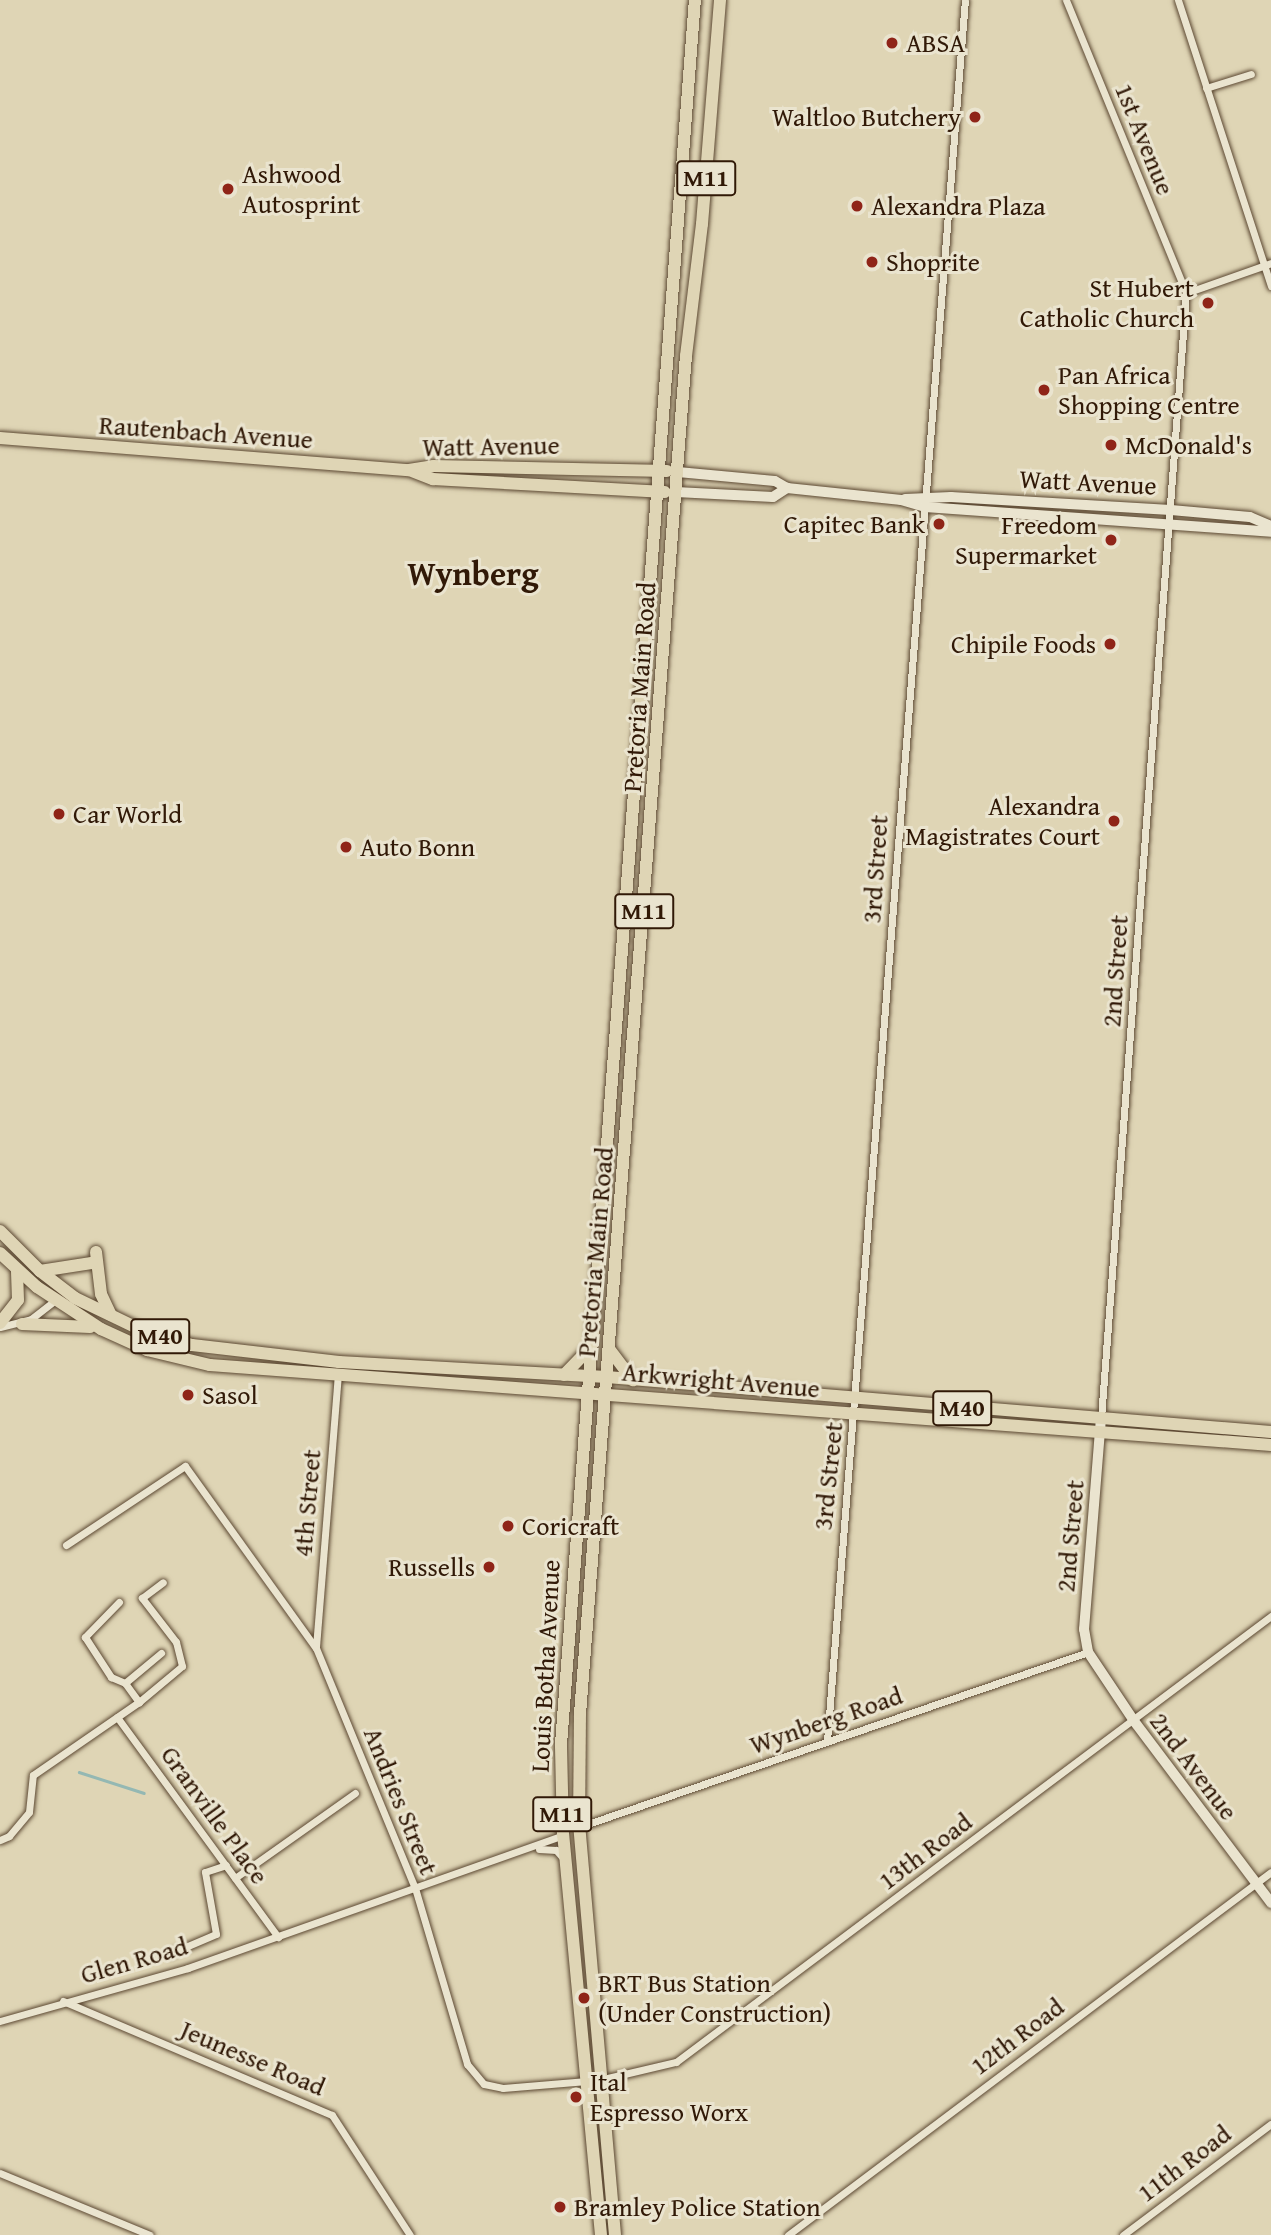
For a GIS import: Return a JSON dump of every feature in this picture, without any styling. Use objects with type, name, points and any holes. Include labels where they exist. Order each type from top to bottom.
[{"type":"main road","name":"Pretoria Main Road","points":[[587,1376],[695,0]]},
{"type":"main road","name":"Pretoria Main Road","points":[[607,1377],[676,492],[720,0]]},
{"type":"main road","name":"Rautenbach Avenue","points":[[0,438],[409,470]]},
{"type":"main road","name":"Watt Avenue","points":[[409,470],[521,467],[678,471]]},
{"type":"main road","points":[[521,467],[522,482]]},
{"type":"main road","name":"Watt Avenue","points":[[409,470],[433,480],[522,482],[676,492]]},
{"type":"main road","name":"M40","points":[[0,1231],[40,1272],[66,1291]]},
{"type":"main road","name":"M40","points":[[0,1253],[55,1301]]},
{"type":"main road","points":[[40,1272],[94,1258],[101,1294],[112,1317]]},
{"type":"main road","points":[[0,1325],[18,1300],[17,1269]]},
{"type":"main road","name":"Arkwright Avenue","points":[[66,1291],[112,1317],[192,1345],[339,1362],[607,1377],[856,1401],[1271,1432]]},
{"type":"main road","name":"Arkwright Avenue","points":[[55,1301],[101,1329],[190,1362],[338,1376],[607,1393],[1099,1435],[1271,1445]]},
{"type":"main road","points":[[22,1324],[101,1329]]},
{"type":"main road","points":[[564,1375],[590,1348]]},
{"type":"main road","points":[[610,1350],[632,1380]]},
{"type":"main road","name":"M11","points":[[586,1392],[587,1376]]},
{"type":"main road","name":"M11","points":[[607,1377],[607,1393]]},
{"type":"main road","name":"Louis Botha Avenue","points":[[586,1392],[561,1734],[563,1835],[615,2235]]},
{"type":"main road","name":"Louis Botha Avenue","points":[[600,2235],[579,1827],[580,1714],[607,1393]]},
{"type":"street","name":"3rd Street","points":[[827,1741],[855,1415],[965,0]]},
{"type":"street","name":"1st Avenue","points":[[1066,0],[1186,293]]},
{"type":"street","points":[[1178,0],[1268,265],[1271,286]]},
{"type":"street","points":[[1206,88],[1251,74]]},
{"type":"street","points":[[1186,293],[1268,265]]},
{"type":"street","name":"2nd Street","points":[[1088,1652],[1084,1629],[1171,525],[1186,293]]},
{"type":"street","name":"Watt Avenue","points":[[678,471],[775,481],[786,488],[901,500],[1271,532]]},
{"type":"street","name":"Watt Avenue","points":[[676,492],[773,497],[786,488]]},
{"type":"street","name":"Watt Avenue","points":[[925,502],[1171,510],[1250,517],[1271,526]]},
{"type":"street","points":[[0,1325],[22,1324],[66,1291]]},
{"type":"street","name":"4th Street","points":[[316,1648],[339,1362]]},
{"type":"street","name":"Andries Street","points":[[66,1545],[185,1466],[316,1648],[415,1888],[459,2043],[473,2074],[484,2084],[503,2088],[593,2081]]},
{"type":"street","points":[[0,1840],[9,1836],[29,1812],[33,1775],[139,1702],[181,1667],[176,1642],[142,1598],[163,1582]]},
{"type":"street","points":[[119,1602],[85,1637],[111,1677],[125,1683],[139,1702]]},
{"type":"street","name":"13th Road","points":[[593,2081],[676,2062],[1271,1616]]},
{"type":"street","name":"Wynberg Road","points":[[579,1827],[1088,1652]]},
{"type":"street","name":"2nd Avenue","points":[[1088,1652],[1134,1721],[1271,1903]]},
{"type":"street","points":[[125,1683],[161,1653]]},
{"type":"street","name":"Granville Place","points":[[117,1717],[278,1937]]},
{"type":"street","points":[[235,1878],[355,1793]]},
{"type":"street","points":[[278,1937],[535,1848],[563,1835]]},
{"type":"street","points":[[535,1848],[555,1850],[565,1864]]},
{"type":"street","points":[[169,1954],[216,1934],[205,1872],[226,1865]]},
{"type":"street","name":"12th Road","points":[[788,2235],[1271,1872]]},
{"type":"street","name":"Glen Road","points":[[0,2021],[63,2001],[162,1976],[278,1937]]},
{"type":"street","name":"Jeunesse Road","points":[[63,2001],[331,2115],[410,2235]]},
{"type":"street","name":"11th Road","points":[[1123,2235],[1271,2124]]},
{"type":"street","points":[[0,2173],[149,2235]]},
{"type":"waterway","points":[[79,1772],[144,1793]]},
{"type":"place","name":"ABSA","points":[[892,43]]},
{"type":"place","name":"Waltloo Butchery","points":[[975,117]]},
{"type":"place","name":"Ashwood Autosprint","points":[[228,189]]},
{"type":"place","name":"Alexandra Plaza","points":[[857,206]]},
{"type":"place","name":"Shoprite","points":[[872,262]]},
{"type":"place","name":"St Hubert Catholic Church","points":[[1208,303]]},
{"type":"place","name":"Pan Africa Shopping Centre","points":[[1044,390]]},
{"type":"place","name":"McDonald's","points":[[1111,445]]},
{"type":"place","name":"Capitec Bank","points":[[939,524]]},
{"type":"place","name":"Freedom Supermarket","points":[[1111,540]]},
{"type":"place","name":"Chipile Foods","points":[[1110,644]]},
{"type":"place","name":"Car World","points":[[59,814]]},
{"type":"place","name":"Alexandra Magistrates Court","points":[[1114,821]]},
{"type":"place","name":"Auto Bonn","points":[[346,847]]},
{"type":"place","name":"Sasol","points":[[188,1395]]},
{"type":"place","name":"Coricraft","points":[[508,1526]]},
{"type":"place","name":"Russells","points":[[489,1567]]},
{"type":"place","name":"BRT Bus Station (Under Construction)","points":[[584,1998]]},
{"type":"place","name":"Ital Espresso Worx","points":[[576,2097]]},
{"type":"place","name":"Bramley Police Station","points":[[560,2207]]},
{"type":"district","name":"Wynberg","points":[[473,574]]}]
